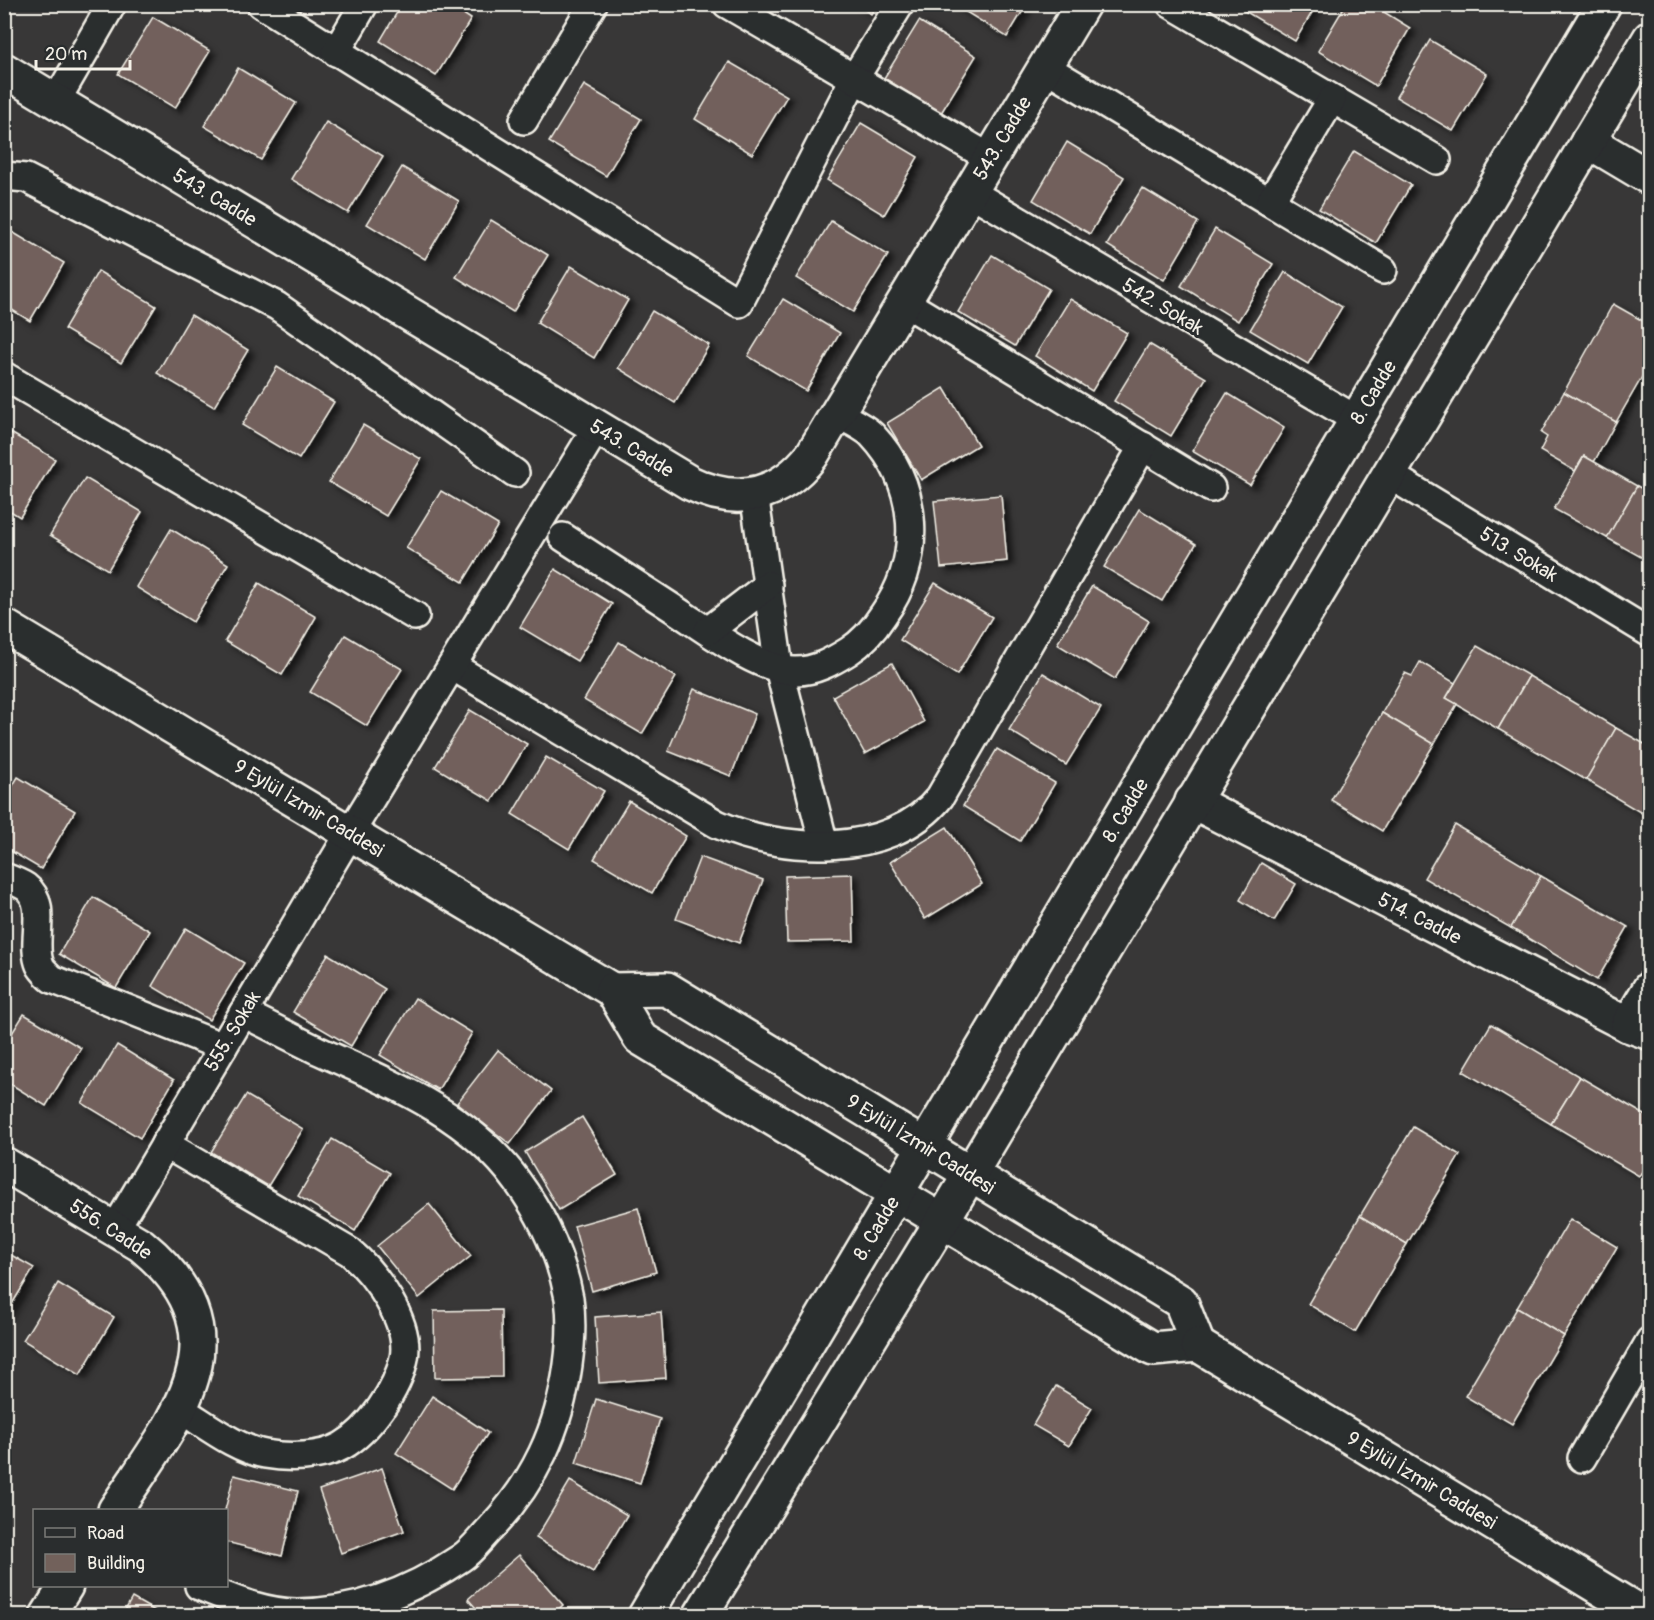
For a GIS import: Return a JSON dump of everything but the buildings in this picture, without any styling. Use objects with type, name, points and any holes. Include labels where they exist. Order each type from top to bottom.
[{"type":"main road","name":"543. Cadde","points":[[4,70],[690,483],[708,491],[729,496],[754,493],[782,484],[802,468],[812,455],[1083,4]]},
{"type":"main road","name":"8. Cadde","points":[[645,1616],[1604,4]]},
{"type":"main road","points":[[700,1616],[942,1221],[1650,38]]},
{"type":"main road","points":[[1588,141],[1650,178]]},
{"type":"main road","name":"9 Eylül İzmir Caddesi","points":[[4,626],[612,990],[640,1038],[1153,1349],[1198,1345],[1646,1616]]},
{"type":"main road","name":"514. Cadde","points":[[1192,801],[1639,1029]]},
{"type":"main road","points":[[1639,1029],[1650,988]]},
{"type":"main road","name":"9 Eylül İzmir Caddesi","points":[[612,990],[667,989],[1181,1302],[1198,1345]]},
{"type":"main road","name":"556. Cadde","points":[[4,1164],[141,1245],[161,1262],[178,1282],[190,1304],[196,1333],[197,1360],[191,1388],[180,1410],[116,1509]]},
{"type":"main road","points":[[47,1616],[65,1587]]},
{"type":"street","points":[[56,101],[112,4]]},
{"type":"street","points":[[261,4],[740,303],[854,79],[900,4]]},
{"type":"street","points":[[336,52],[364,4]]},
{"type":"street","points":[[524,120],[593,4]]},
{"type":"street","points":[[727,4],[990,158]]},
{"type":"street","points":[[1171,4],[1437,160]]},
{"type":"street","points":[[1045,67],[1383,270]]},
{"type":"street","points":[[1270,202],[1332,99]]},
{"type":"street","points":[[4,176],[26,178],[277,306],[515,472]]},
{"type":"street","name":"542. Sokak","points":[[970,192],[1357,420]]},
{"type":"street","points":[[904,302],[1211,488]]},
{"type":"street","points":[[4,376],[415,616]]},
{"type":"street","points":[[563,537],[737,649],[779,669],[796,671],[818,667],[839,658],[859,645],[888,608],[901,585],[912,540],[903,484],[894,466],[870,433],[837,414]]},
{"type":"street","name":"555. Sokak","points":[[115,1229],[350,833],[597,427]]},
{"type":"street","points":[[452,666],[717,824],[753,838],[778,842],[824,844],[863,841],[883,835],[903,826],[932,807],[1143,446]]},
{"type":"street","name":"513. Sokak","points":[[1388,474],[1650,633]]},
{"type":"street","points":[[754,493],[779,669],[824,844]]},
{"type":"street","points":[[708,631],[768,585]]},
{"type":"street","points":[[4,877],[28,888],[36,900],[38,921],[36,950],[40,967],[52,979],[223,1047]]},
{"type":"street","points":[[202,1587],[246,1604],[295,1614],[340,1611],[397,1594],[463,1557],[512,1505],[535,1470],[553,1431],[565,1389],[570,1344],[569,1299],[558,1257],[540,1217],[517,1179],[488,1147],[455,1119],[391,1084],[243,1012]]},
{"type":"street","points":[[165,1144],[350,1252],[373,1274],[383,1288],[400,1324],[405,1357],[395,1385],[382,1407],[360,1432],[341,1447],[322,1453],[292,1456],[264,1454],[243,1447],[180,1410]]},
{"type":"street","points":[[1582,1458],[1650,1341]]}]
